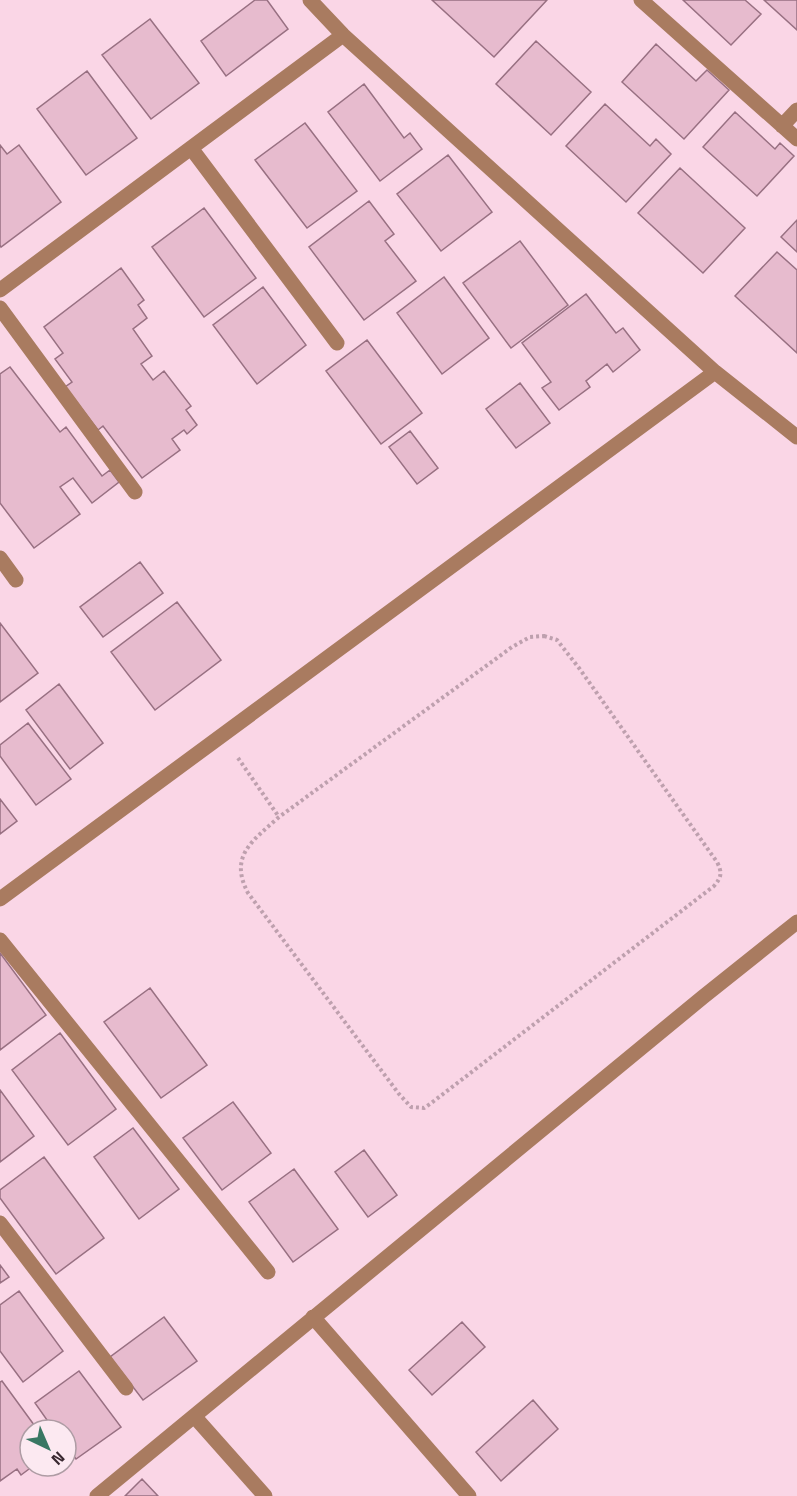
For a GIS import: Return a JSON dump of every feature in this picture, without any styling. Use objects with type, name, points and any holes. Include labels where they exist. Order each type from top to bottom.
[{"type":"street","points":[[310,0],[344,35],[716,372],[797,437]]},
{"type":"street","points":[[641,0],[797,139]]},
{"type":"street","points":[[0,290],[344,35]]},
{"type":"street","points":[[782,126],[797,110]]},
{"type":"street","points":[[191,148],[337,344]]},
{"type":"street","points":[[0,308],[135,492]]},
{"type":"street","points":[[0,899],[716,372]]},
{"type":"street","points":[[0,558],[16,580]]},
{"type":"street","points":[[97,1496],[797,922]]},
{"type":"street","points":[[0,940],[268,1272]]},
{"type":"street","points":[[0,1223],[126,1388]]},
{"type":"street","points":[[313,1317],[469,1496]]},
{"type":"street","points":[[194,1416],[265,1496]]},
{"type":"path","points":[[544,636],[557,640],[579,668],[717,862],[722,874],[714,886],[430,1104],[424,1108],[417,1108],[411,1107],[399,1094],[242,882],[241,858],[247,847],[279,816],[512,647],[530,637],[544,636]]},
{"type":"path","points":[[222,736],[279,816]]},
{"type":"building","points":[[255,0],[267,0],[288,29],[226,76],[201,41]]},
{"type":"building","points":[[432,0],[547,0],[494,57]]},
{"type":"building","points":[[683,0],[745,0],[761,14],[731,45]]},
{"type":"building","points":[[764,0],[797,0],[797,30]]},
{"type":"building","points":[[150,19],[199,83],[151,119],[102,55]]},
{"type":"building","points":[[536,41],[591,92],[551,135],[496,84]]},
{"type":"building","points":[[656,44],[696,81],[707,70],[729,90],[684,139],[622,82]]},
{"type":"building","points":[[87,71],[137,138],[86,175],[37,109]]},
{"type":"building","points":[[364,84],[404,138],[410,133],[422,149],[380,181],[328,112]]},
{"type":"building","points":[[605,104],[650,146],[656,139],[671,154],[626,202],[566,146]]},
{"type":"building","points":[[735,112],[775,149],[780,143],[794,156],[757,196],[703,147]]},
{"type":"building","points":[[305,123],[357,191],[307,228],[255,160]]},
{"type":"building","points":[[0,145],[7,154],[19,145],[61,202],[1,247],[0,245]]},
{"type":"building","points":[[448,155],[492,212],[441,251],[397,194]]},
{"type":"building","points":[[680,168],[745,228],[703,273],[638,213]]},
{"type":"building","points":[[369,201],[394,234],[385,241],[416,281],[364,320],[309,247]]},
{"type":"building","points":[[204,208],[256,278],[204,317],[152,247]]},
{"type":"building","points":[[797,220],[797,252],[781,237]]},
{"type":"building","points":[[520,241],[568,305],[511,348],[463,283]]},
{"type":"building","points":[[777,252],[797,270],[797,353],[735,296]]},
{"type":"building","points":[[121,268],[144,300],[138,305],[147,318],[133,329],[152,356],[141,364],[153,380],[164,371],[191,406],[186,410],[197,425],[187,434],[184,430],[172,439],[180,450],[142,478],[103,426],[98,430],[65,387],[72,382],[55,359],[63,353],[44,327]]},
{"type":"building","points":[[444,277],[489,338],[442,374],[397,313]]},
{"type":"building","points":[[263,287],[306,345],[257,384],[213,325]]},
{"type":"building","points":[[586,294],[616,333],[623,328],[640,350],[613,372],[607,364],[586,381],[590,387],[559,410],[542,388],[551,382],[522,343]]},
{"type":"building","points":[[367,340],[422,413],[381,444],[326,371]]},
{"type":"building","points":[[10,367],[60,432],[66,427],[102,476],[110,470],[119,482],[92,503],[73,478],[60,487],[80,514],[34,548],[0,503],[0,374]]},
{"type":"building","points":[[520,383],[550,423],[516,448],[486,409]]},
{"type":"building","points":[[410,431],[438,468],[417,484],[389,447]]},
{"type":"building","points":[[140,562],[163,593],[103,637],[80,607]]},
{"type":"building","points":[[177,602],[221,660],[155,710],[111,652]]},
{"type":"building","points":[[0,623],[38,673],[0,702]]},
{"type":"building","points":[[59,684],[103,743],[70,769],[26,710]]},
{"type":"building","points":[[28,723],[71,779],[36,805],[0,756],[0,745]]},
{"type":"building","points":[[0,799],[17,821],[0,834]]},
{"type":"building","points":[[0,953],[46,1015],[0,1050]]},
{"type":"building","points":[[150,988],[207,1065],[161,1098],[104,1022]]},
{"type":"building","points":[[60,1033],[116,1109],[68,1145],[12,1070]]},
{"type":"building","points":[[0,1090],[34,1136],[0,1162]]},
{"type":"building","points":[[233,1102],[271,1153],[222,1190],[183,1138]]},
{"type":"building","points":[[133,1128],[179,1189],[139,1219],[94,1157]]},
{"type":"building","points":[[364,1150],[397,1195],[368,1217],[335,1172]]},
{"type":"building","points":[[44,1157],[104,1238],[56,1274],[0,1198],[0,1190]]},
{"type":"building","points":[[294,1169],[338,1229],[293,1262],[249,1202]]},
{"type":"building","points":[[0,1265],[9,1277],[0,1283]]},
{"type":"building","points":[[19,1291],[63,1351],[23,1382],[0,1351],[0,1305]]},
{"type":"building","points":[[164,1317],[197,1361],[143,1400],[110,1357]]},
{"type":"building","points":[[462,1322],[485,1347],[432,1395],[409,1370]]},
{"type":"building","points":[[79,1371],[121,1427],[78,1458],[78,1418],[46,1418],[35,1403]]},
{"type":"building","points":[[2,1381],[29,1418],[18,1418],[18,1470],[0,1481],[0,1382]]},
{"type":"building","points":[[533,1400],[558,1429],[501,1481],[476,1452]]},
{"type":"building","points":[[142,1479],[158,1496],[125,1496]]}]
